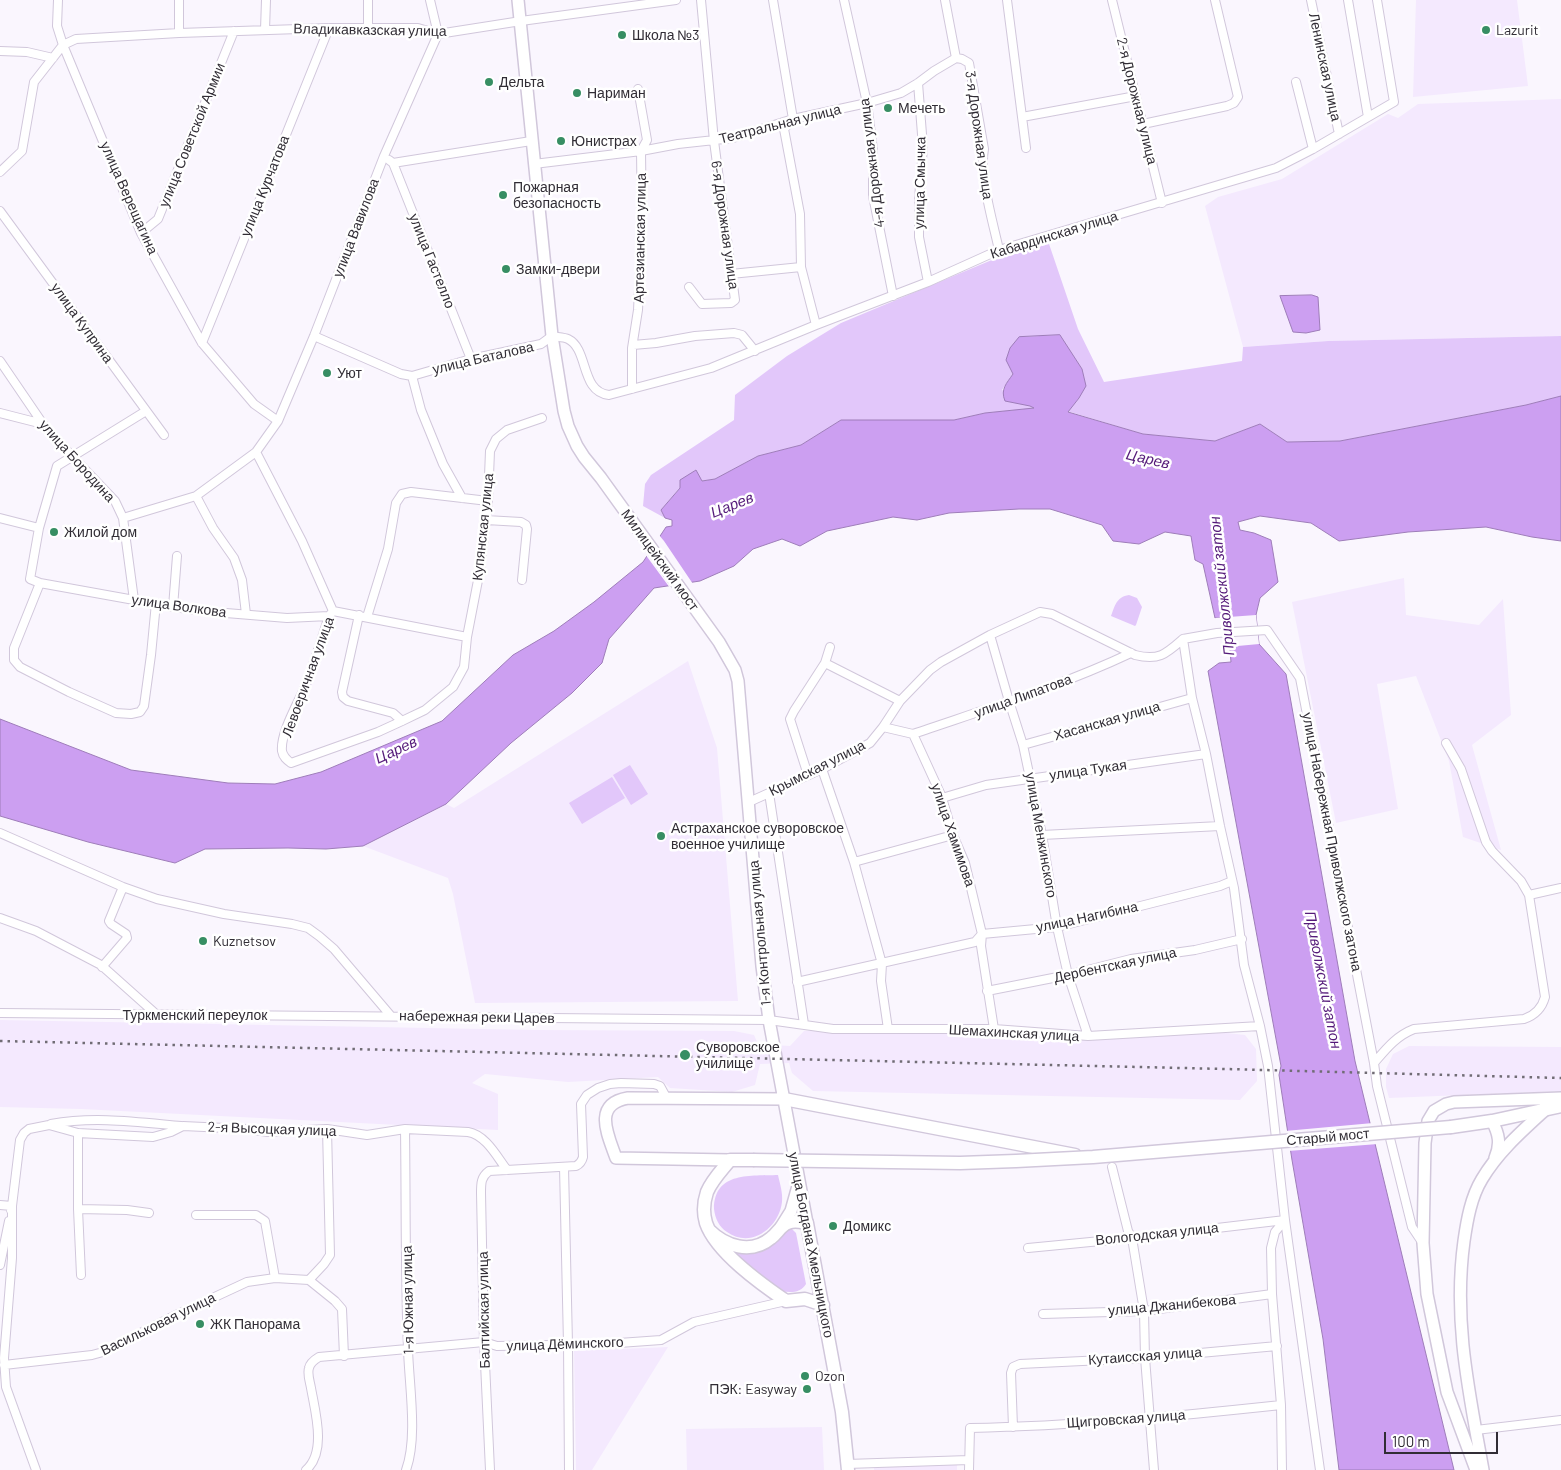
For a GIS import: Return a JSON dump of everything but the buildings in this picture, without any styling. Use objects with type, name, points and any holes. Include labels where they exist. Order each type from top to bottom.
[{"type":"main road","name":"Милицейский мост","points":[[518,0],[552,336],[568,426],[584,457],[719,642]]},
{"type":"main road","name":"1-я Контрольная улица","points":[[719,642],[735,670],[738,681],[762,966],[769,1020]]},
{"type":"main road","name":"улица Богдана Хмельницкого","points":[[769,1020],[842,1412],[848,1467]]},
{"type":"main road","points":[[628,1098],[784,1099],[1057,1152],[1093,1157],[1016,1162],[960,1163],[616,1158],[605,1120],[610,1106],[628,1098]]},
{"type":"main road","points":[[1476,1470],[1447,1392],[1426,1294],[1423,1243],[1425,1143],[1428,1121],[1434,1111],[1454,1102],[1544,1104],[1561,1098]]},
{"type":"main road","points":[[1483,1470],[1462,1351],[1460,1270],[1466,1227],[1472,1202],[1481,1181],[1494,1162],[1544,1104]]},
{"type":"main road","name":"Старый мост","points":[[1093,1157],[1451,1127],[1492,1121],[1544,1104],[1561,1106]]},
{"type":"main road","points":[[1492,1121],[1497,1130],[1499,1142],[1494,1162]]},
{"type":"main road","points":[[730,1160],[713,1181],[707,1192],[704,1213],[705,1222],[709,1230],[724,1251],[735,1262],[786,1301],[805,1299],[823,1305]]},
{"type":"main road","points":[[709,1230],[724,1242],[743,1248],[753,1247],[770,1240],[781,1227],[794,1202],[800,1182]]},
{"type":"main road","points":[[781,1227],[792,1222],[807,1223]]},
{"type":"street","name":"улица Верещагина","points":[[58,0],[57,26],[63,45],[141,233],[202,343],[254,404],[278,421]]},
{"type":"street","points":[[179,0],[179,33]]},
{"type":"street","points":[[265,30],[266,0]]},
{"type":"street","points":[[368,0],[368,29]]},
{"type":"street","points":[[430,0],[438,34]]},
{"type":"street","points":[[608,0],[608,9]]},
{"type":"street","name":"Владикавказская улица","points":[[63,45],[76,39],[179,33],[329,28],[418,28],[438,34],[676,0]]},
{"type":"street","name":"6-я Дорожная улица","points":[[689,287],[702,304],[731,303],[735,300],[714,140],[701,0]]},
{"type":"street","points":[[773,0],[793,119],[784,129],[800,214],[801,267],[816,325]]},
{"type":"street","name":"4-я Дорожная улица","points":[[845,0],[867,103],[873,150],[873,196],[892,296]]},
{"type":"street","name":"3-я Дорожная улица","points":[[945,0],[956,58],[969,63],[984,149],[982,156],[983,172],[999,250]]},
{"type":"street","points":[[1007,0],[1026,148]]},
{"type":"street","name":"2-я Дорожная улица","points":[[1112,0],[1162,203]]},
{"type":"street","points":[[1142,124],[1227,106],[1234,103],[1238,97],[1215,0]]},
{"type":"street","name":"Ленинская улица","points":[[1311,0],[1339,134]]},
{"type":"street","points":[[1348,0],[1368,117]]},
{"type":"street","name":"Кабардинская улица","points":[[711,368],[928,282],[999,250],[1276,168],[1313,149],[1394,102],[1377,0]]},
{"type":"street","name":"улица Курчатова","points":[[202,343],[329,28]]},
{"type":"street","name":"улица Советской Армии","points":[[141,233],[158,219],[234,31]]},
{"type":"street","name":"улица Вавилова","points":[[123,518],[196,496],[256,452],[278,421],[314,336],[384,156],[438,34]]},
{"type":"street","points":[[0,172],[22,151],[34,82],[63,45]]},
{"type":"street","points":[[0,51],[27,52],[53,58]]},
{"type":"street","name":"Театральная улица","points":[[534,164],[733,138],[793,119],[867,103],[901,92],[956,58]]},
{"type":"street","points":[[1296,82],[1313,149]]},
{"type":"street","name":"улица Смычка","points":[[918,83],[923,147],[919,199],[919,237],[928,282]]},
{"type":"street","name":"Артезианская улица","points":[[632,389],[632,345],[638,310],[642,230],[641,151],[647,140],[638,88]]},
{"type":"street","points":[[1022,117],[1136,96]]},
{"type":"street","points":[[384,156],[393,163],[531,141]]},
{"type":"street","name":"улица Гастелло","points":[[393,163],[471,359]]},
{"type":"street","name":"улица Куприна","points":[[0,211],[164,435]]},
{"type":"street","points":[[732,274],[801,267]]},
{"type":"street","points":[[632,345],[734,333],[741,334],[754,350]]},
{"type":"street","points":[[314,336],[401,374],[412,376],[421,410],[443,464],[462,498]]},
{"type":"street","name":"улица Баталова","points":[[412,376],[471,359],[542,344],[552,336],[568,339],[576,346],[592,385],[598,392],[609,394],[711,368]]},
{"type":"street","name":"улица Бородина","points":[[0,362],[43,424],[115,501],[123,518],[134,600]]},
{"type":"street","points":[[0,518],[39,528],[57,466],[146,411]]},
{"type":"street","points":[[0,413],[43,424]]},
{"type":"street","name":"Купянская улица","points":[[464,666],[467,637],[480,570],[488,501],[490,451],[493,444],[506,430],[542,418]]},
{"type":"street","name":"Левоеричная улица","points":[[256,452],[302,541],[331,614],[284,739],[282,751],[286,759],[291,763],[307,758],[378,732],[425,710],[453,688],[464,666]]},
{"type":"street","points":[[402,721],[394,713],[348,701],[343,697],[342,692],[363,616],[388,548],[396,504],[402,494],[411,492],[488,501]]},
{"type":"street","points":[[196,496],[213,528],[234,558],[242,580],[246,614]]},
{"type":"street","points":[[486,520],[521,522],[526,525],[522,580]]},
{"type":"street","name":"улица Волкова","points":[[39,528],[30,579],[40,583],[214,612],[287,618],[331,614],[363,616],[467,637]]},
{"type":"street","points":[[173,606],[177,556]]},
{"type":"street","points":[[40,583],[14,648],[14,660],[20,666],[69,692],[116,713],[131,714],[140,712],[144,706],[156,603]]},
{"type":"street","name":"Крымская улица","points":[[749,802],[822,769],[870,743],[900,701],[930,670],[990,635],[1040,612],[1052,614],[1131,653],[1144,657],[1159,657],[1166,654],[1182,639]]},
{"type":"street","name":"улица Набережная Приволжского затона","points":[[1182,639],[1217,633],[1267,630],[1300,678],[1377,1086],[1412,1227],[1423,1243]]},
{"type":"street","name":"улица Менжинского","points":[[990,635],[1023,745],[1042,835],[1057,927],[1068,975],[1088,1036]]},
{"type":"street","points":[[1182,639],[1192,698],[1206,754],[1232,881],[1242,939],[1244,964],[1268,1066],[1285,1220],[1320,1470]]},
{"type":"street","points":[[808,775],[790,719],[825,663],[830,647]]},
{"type":"street","name":"улица Липатова","points":[[913,734],[1009,702],[1100,668],[1131,653]]},
{"type":"street","points":[[825,663],[900,701]]},
{"type":"street","name":"Хасанская улица","points":[[1023,745],[1192,698]]},
{"type":"street","points":[[883,727],[913,734]]},
{"type":"street","name":"улица Хамимова","points":[[913,734],[942,798],[953,835],[966,863],[982,934],[981,946],[994,1030]]},
{"type":"street","points":[[1374,1063],[1394,1040],[1414,1029],[1524,1019],[1537,1012],[1545,997],[1529,895],[1521,882],[1486,842],[1461,768],[1446,743]]},
{"type":"street","name":"улица Тукая","points":[[942,798],[986,785],[1206,754]]},
{"type":"street","points":[[822,769],[854,862],[882,964],[881,981],[888,1029]]},
{"type":"street","points":[[769,793],[804,1024]]},
{"type":"street","points":[[1042,835],[1220,826]]},
{"type":"street","name":"набережная реки Царев","points":[[0,833],[124,887],[157,899],[224,914],[308,928],[334,949],[391,1016],[769,1020]]},
{"type":"street","points":[[854,862],[953,835]]},
{"type":"street","name":"улица Нагибина","points":[[797,982],[975,942],[982,934],[1057,927],[1220,886],[1232,881]]},
{"type":"street","points":[[102,967],[127,938],[126,934],[109,921],[124,887]]},
{"type":"street","points":[[1529,895],[1561,888]]},
{"type":"street","points":[[0,918],[36,930],[102,967],[157,1015]]},
{"type":"street","name":"Дербентская улица","points":[[987,990],[1068,975],[1131,959],[1196,950],[1242,939]]},
{"type":"street","name":"Туркменский переулок","points":[[0,1013],[391,1016]]},
{"type":"street","name":"Шемахинская улица","points":[[769,1020],[833,1029],[994,1030],[1088,1036],[1260,1026]]},
{"type":"street","points":[[507,1170],[576,1166],[581,1162],[583,1159],[581,1104],[592,1091],[610,1084],[654,1084],[660,1086],[666,1097]]},
{"type":"street","points":[[0,1265],[12,1206],[20,1140],[29,1129],[64,1122],[100,1119],[183,1126]]},
{"type":"street","name":"2-я Высоцкая улица","points":[[49,1125],[78,1133],[153,1137],[171,1132],[183,1126],[247,1129],[268,1132],[327,1129],[367,1135],[405,1129],[475,1134],[482,1138],[507,1170]]},
{"type":"street","points":[[327,1129],[330,1255],[309,1280],[342,1309],[344,1356]]},
{"type":"street","name":"1-я Южная улица","points":[[405,1129],[408,1348],[413,1441],[410,1461],[406,1470]]},
{"type":"street","points":[[78,1133],[78,1209],[81,1275]]},
{"type":"street","points":[[1112,1166],[1128,1231],[1132,1238],[1144,1311],[1145,1358],[1154,1470]]},
{"type":"street","points":[[564,1167],[569,1470]]},
{"type":"street","name":"Балтийская улица","points":[[490,1470],[484,1342],[482,1181],[484,1174],[489,1171],[507,1170]]},
{"type":"street","points":[[0,1205],[12,1206]]},
{"type":"street","points":[[12,1206],[12,1258],[4,1365],[6,1386],[36,1470]]},
{"type":"street","points":[[78,1209],[126,1210],[149,1213]]},
{"type":"street","points":[[196,1215],[256,1215],[263,1219],[275,1278]]},
{"type":"street","points":[[1282,1470],[1282,1405],[1272,1294],[1272,1240],[1275,1232],[1285,1220]]},
{"type":"street","name":"Вологодская улица","points":[[1028,1248],[1285,1220]]},
{"type":"street","name":"Васильковая улица","points":[[4,1365],[92,1355],[103,1352],[176,1314],[247,1282],[275,1278],[309,1280]]},
{"type":"street","name":"улица Джанибекова","points":[[1042,1314],[1144,1311],[1272,1294]]},
{"type":"street","name":"улица Дёминского","points":[[306,1470],[313,1462],[317,1450],[318,1431],[308,1372],[311,1363],[319,1357],[484,1342],[497,1346],[605,1344],[661,1340],[694,1322],[786,1301]]},
{"type":"street","name":"Кутаисская улица","points":[[1013,1427],[1011,1373],[1013,1367],[1020,1364],[1145,1358],[1277,1346]]},
{"type":"street","name":"Щигровская улица","points":[[969,1460],[970,1428],[1149,1418],[1282,1405]]},
{"type":"street","points":[[1476,1430],[1561,1420]]},
{"type":"street","points":[[848,1467],[969,1460],[969,1470]]},
{"type":"shaded area","points":[[1416,0],[1517,0],[1528,86],[1413,97]]},
{"type":"shaded area","points":[[1561,99],[1561,336],[1328,341],[1243,347],[1205,206],[1218,197],[1282,179],[1388,114],[1398,118],[1418,104]]},
{"type":"shaded area","points":[[1048,241],[1078,329],[1104,382],[1242,361],[1243,347],[1328,341],[1561,336],[1561,396],[1526,405],[1340,441],[1287,442],[1260,424],[1215,441],[1143,434],[1067,411],[1079,398],[1082,369],[1060,336],[1019,337],[1013,374],[1002,390],[1036,408],[985,413],[954,420],[841,420],[801,445],[758,456],[715,479],[702,481],[695,470],[661,510],[665,518],[643,506],[645,484],[651,475],[734,420],[735,395],[787,356],[841,323],[1011,252]]},
{"type":"shaded area","points":[[1404,578],[1406,615],[1479,625],[1503,599],[1511,715],[1472,745],[1501,850],[1463,837],[1449,761],[1416,676],[1377,684],[1398,809],[1336,823],[1292,602]]},
{"type":"shaded area","points":[[1129,595],[1137,598],[1142,607],[1135,626],[1111,616],[1119,600]]},
{"type":"shaded area","points":[[688,661],[717,748],[738,1001],[475,1003],[453,894],[448,878],[363,846],[446,804],[454,808]]},
{"type":"shaded area","points":[[630,765],[648,794],[631,805],[613,775]]},
{"type":"shaded area","points":[[612,777],[625,798],[582,824],[569,803]]},
{"type":"shaded area","points":[[0,1020],[536,1030],[734,1031],[754,1035],[758,1044],[790,1046],[804,1031],[1227,1033],[1245,1035],[1256,1049],[1257,1081],[1240,1100],[813,1091],[792,1073],[789,1063],[760,1064],[755,1085],[732,1092],[670,1088],[658,1077],[568,1082],[485,1074],[472,1083],[498,1094],[498,1130],[81,1109],[0,1107]]},
{"type":"shaded area","points":[[1409,1046],[1561,1047],[1561,1091],[1389,1098],[1386,1087],[1386,1069],[1393,1054]]},
{"type":"shaded area","points":[[778,1175],[782,1202],[776,1220],[770,1227],[754,1237],[745,1238],[736,1237],[722,1228],[716,1219],[714,1209],[720,1188],[736,1178]]},
{"type":"shaded area","points":[[791,1228],[796,1233],[806,1284],[798,1291],[781,1291],[731,1252]]},
{"type":"shaded area","points":[[668,1347],[592,1470],[576,1470],[574,1351]]},
{"type":"shaded area","points":[[822,1427],[824,1470],[687,1470],[686,1429]]},
{"type":"shaded area","points":[[874,1465],[957,1465],[957,1470],[874,1470]]},
{"type":"water","points":[[1312,295],[1318,297],[1320,330],[1306,333],[1293,332],[1280,296]]},
{"type":"water","points":[[1060,335],[1082,369],[1086,386],[1068,412],[1143,434],[1215,441],[1260,424],[1287,442],[1340,441],[1526,405],[1561,396],[1561,541],[1486,527],[1408,532],[1339,541],[1311,523],[1260,516],[1238,522],[1240,530],[1271,540],[1278,582],[1260,598],[1256,615],[1259,644],[1286,674],[1355,1061],[1454,1470],[1339,1470],[1323,1339],[1279,1075],[1281,1066],[1208,671],[1219,663],[1231,662],[1227,618],[1215,618],[1203,564],[1195,560],[1191,536],[1165,532],[1139,544],[1113,541],[1102,525],[1050,509],[1019,509],[949,513],[917,520],[893,517],[827,531],[800,546],[782,539],[753,549],[734,566],[700,581],[654,588],[609,639],[602,663],[572,693],[511,743],[446,804],[363,846],[326,849],[205,849],[175,863],[88,842],[0,816],[0,719],[131,770],[228,783],[275,784],[321,772],[442,721],[513,655],[554,631],[594,602],[643,562],[666,527],[672,526],[672,520],[665,518],[661,510],[680,488],[680,480],[696,470],[702,481],[715,479],[758,456],[801,445],[841,420],[954,420],[985,413],[1034,408],[1005,401],[1003,393],[1013,374],[1006,360],[1010,348],[1019,337]]},
{"type":"pier","points":[[659,535],[693,584],[670,588],[645,554]]},
{"type":"pier","points":[[1256,615],[1259,644],[1227,647],[1225,620],[1216,621],[1215,618]]},
{"type":"pier","points":[[1373,1123],[1378,1144],[1288,1151],[1285,1131]]},
{"type":"railway","points":[[0,1041],[1561,1078]]},
{"type":"place","name":"Lazurit","points":[[1486,30]]},
{"type":"place","name":"Школа №3","points":[[622,35]]},
{"type":"place","name":"Дельта","points":[[489,82]]},
{"type":"place","name":"Нариман","points":[[577,93]]},
{"type":"place","name":"Мечеть","points":[[888,108]]},
{"type":"place","name":"Юнистрах","points":[[561,141]]},
{"type":"place","name":"Пожарная безопасность","points":[[503,195]]},
{"type":"place","name":"Замки-двери","points":[[506,269]]},
{"type":"place","name":"Уют","points":[[327,373]]},
{"type":"place","name":"Жилой дом","points":[[54,532]]},
{"type":"place","name":"Астраханское суворовское военное училище","points":[[661,836]]},
{"type":"place","name":"Kuznetsov","points":[[203,941]]},
{"type":"place","name":"Суворовское училище","points":[[685,1055]]},
{"type":"place","name":"Домикс","points":[[833,1226]]},
{"type":"place","name":"ЖК Панорама","points":[[200,1324]]},
{"type":"place","name":"Ozon","points":[[805,1376]]},
{"type":"place","name":"ПЭК: Easyway","points":[[807,1389]]},
{"type":"water label","name":"Царев","points":[[1148,459]]},
{"type":"water label","name":"Царев","points":[[732,505]]},
{"type":"water label","name":"Приволжский затон","points":[[1222,586]]},
{"type":"water label","name":"Царев","points":[[396,750]]},
{"type":"water label","name":"Приволжский затон","points":[[1323,980]]}]
